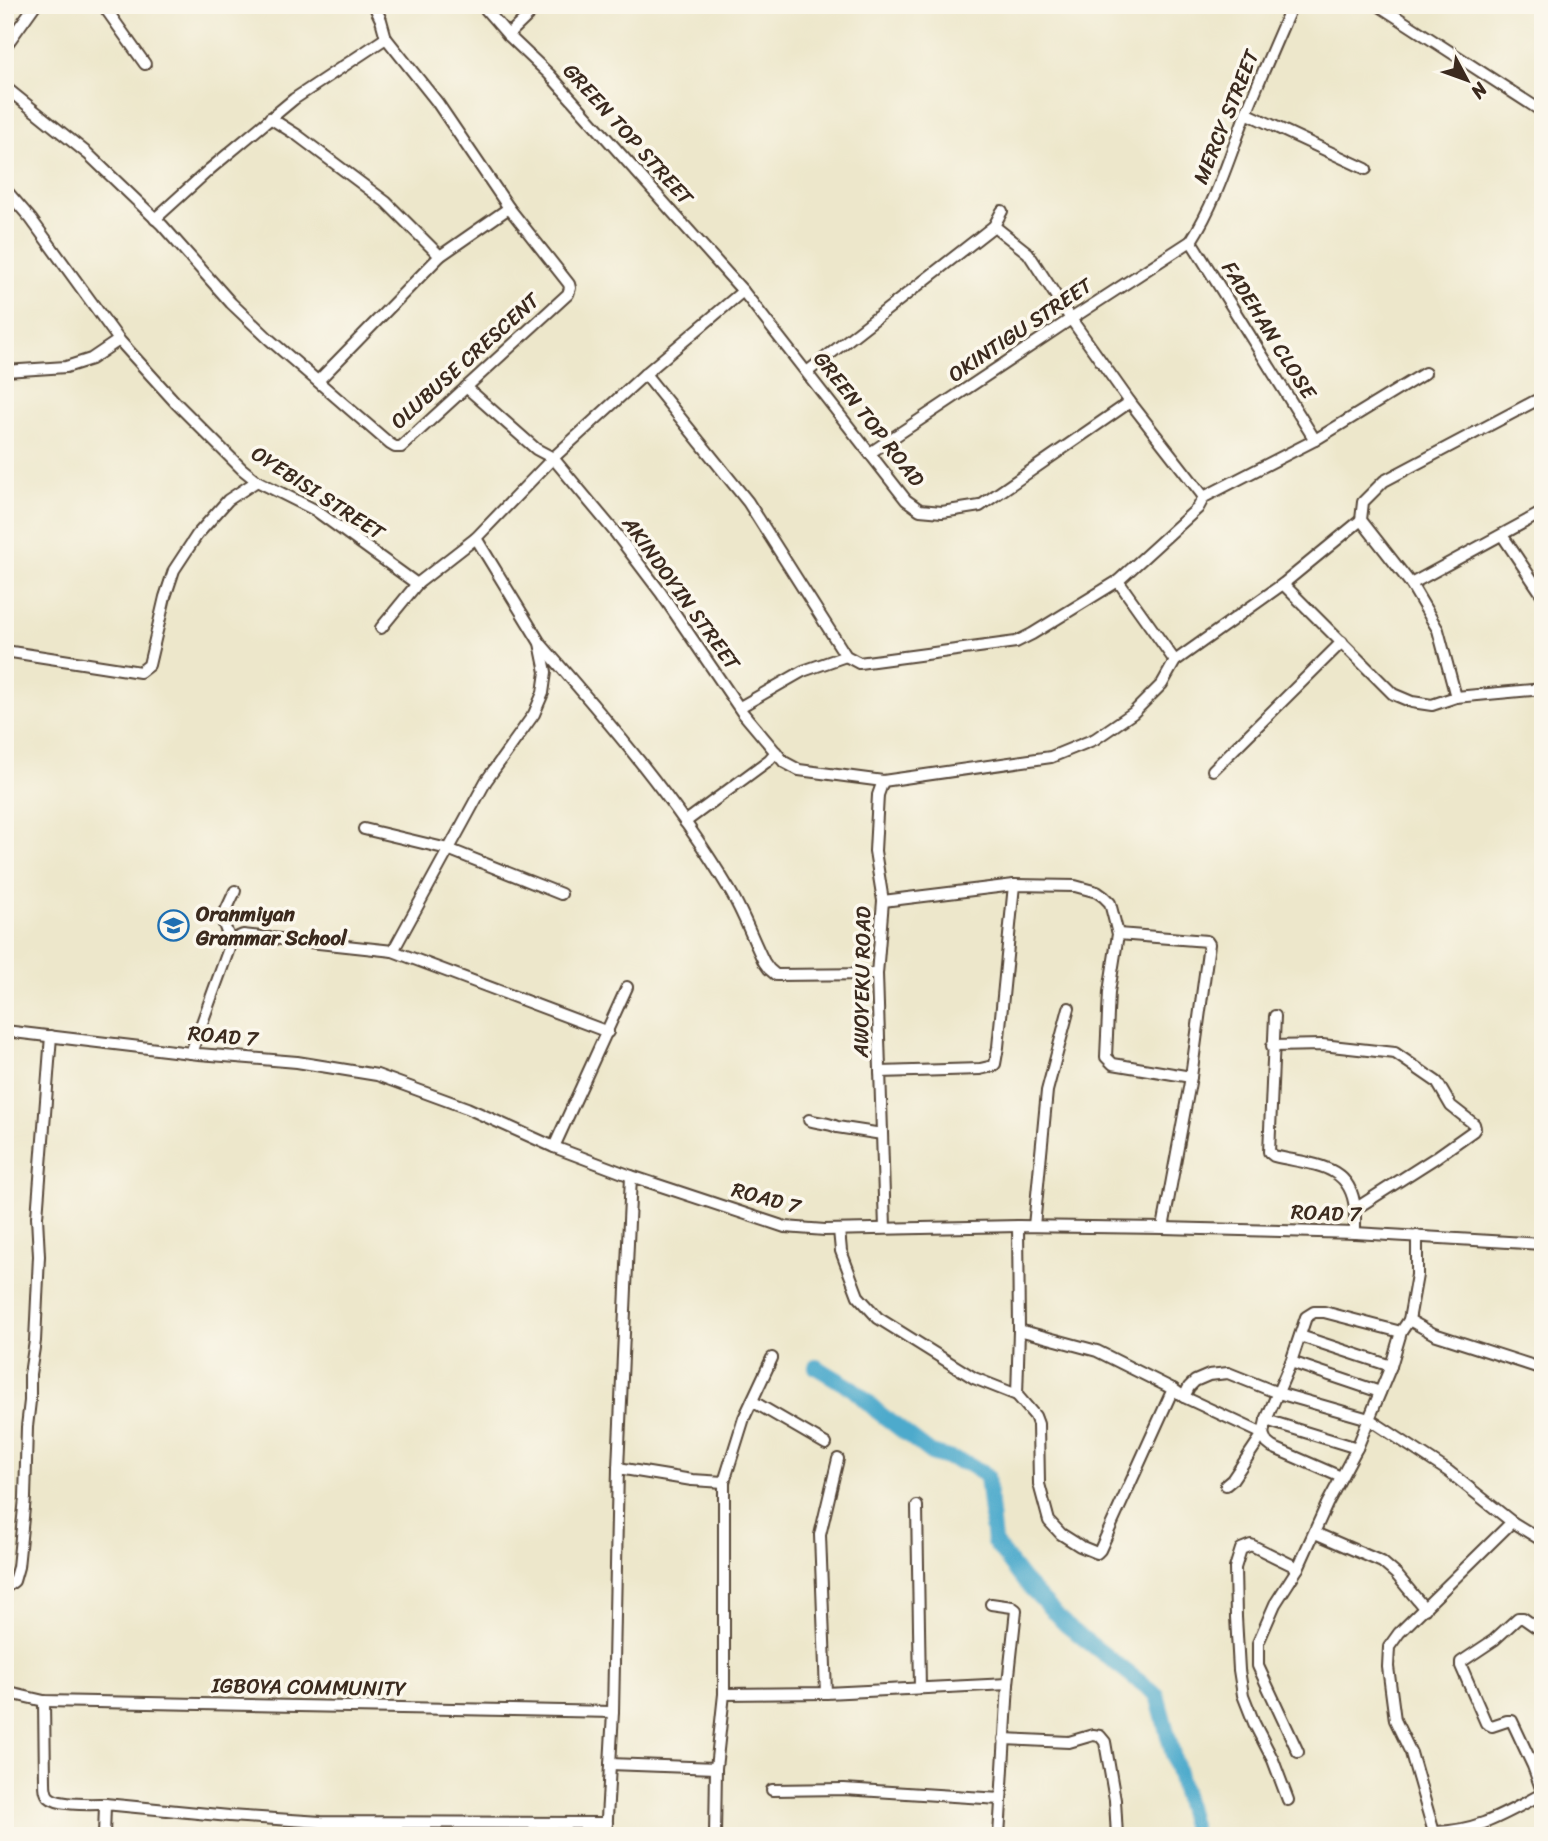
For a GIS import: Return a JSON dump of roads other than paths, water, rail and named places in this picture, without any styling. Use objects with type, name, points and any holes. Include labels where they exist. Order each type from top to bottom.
[{"type":"street","points":[[5,47],[35,5]]},
{"type":"street","points":[[103,5],[145,64]]},
{"type":"street","name":"OLUBUSE CRESCENT","points":[[5,87],[88,154],[155,219],[231,303],[270,340],[390,444],[401,447],[568,294],[570,288],[509,208],[437,102],[386,38],[374,5]]},
{"type":"street","name":"GREEN TOP STREET","points":[[482,5],[508,35],[549,74],[743,291]]},
{"type":"street","points":[[508,35],[539,5]]},
{"type":"street","name":"MERCY STREET","points":[[1192,240],[1214,199],[1246,113],[1292,5]]},
{"type":"street","points":[[1378,5],[1543,112]]},
{"type":"street","points":[[155,219],[294,99],[386,38]]},
{"type":"street","points":[[1246,113],[1366,169]]},
{"type":"street","points":[[270,118],[386,202],[440,256]]},
{"type":"street","name":"OYEBISI STREET","points":[[5,189],[31,219],[119,340],[176,403],[242,469],[257,481],[315,510],[418,584]]},
{"type":"street","points":[[318,381],[440,256],[509,208]]},
{"type":"street","points":[[807,372],[993,226],[1002,211]]},
{"type":"street","points":[[993,226],[1028,253],[1130,402],[1204,497]]},
{"type":"street","name":"OKINTIGU STREET","points":[[870,453],[1192,240]]},
{"type":"street","name":"FADEHAN CLOSE","points":[[1192,240],[1315,440]]},
{"type":"street","points":[[381,628],[418,584],[476,537],[553,458],[645,374],[743,291]]},
{"type":"street","name":"GREEN TOP ROAD","points":[[743,291],[906,500],[920,510],[942,512],[979,506],[1130,402]]},
{"type":"street","points":[[5,371],[66,367],[91,359],[119,340]]},
{"type":"street","points":[[645,374],[748,502],[846,656],[859,663],[1016,642],[1032,634],[1118,581],[1198,508],[1204,497],[1315,440],[1425,373]]},
{"type":"street","name":"AKINDOYIN STREET","points":[[466,387],[536,449],[553,458],[653,583],[742,712],[785,762],[799,770],[883,781],[1051,757],[1095,739],[1133,713],[1163,684],[1175,661],[1283,584],[1361,520]]},
{"type":"street","points":[[1457,697],[1438,630],[1411,584],[1361,520],[1363,502],[1384,481],[1543,399]]},
{"type":"street","points":[[5,651],[140,671],[145,669],[149,665],[174,570],[197,535],[228,500],[257,481]]},
{"type":"street","points":[[1411,584],[1543,512]]},
{"type":"street","points":[[1502,535],[1543,596]]},
{"type":"street","points":[[476,537],[540,643],[614,728],[685,822],[730,891],[769,969],[776,975],[877,974]]},
{"type":"street","points":[[1118,581],[1175,661]]},
{"type":"street","points":[[1283,584],[1393,694],[1412,702],[1432,705],[1457,697],[1543,689]]},
{"type":"street","points":[[1213,770],[1342,642]]},
{"type":"street","points":[[393,951],[486,781],[534,714],[543,693],[546,672],[540,643]]},
{"type":"street","points":[[740,707],[803,671],[846,656]]},
{"type":"street","points":[[685,822],[776,752]]},
{"type":"street","name":"AWOYEKU ROAD","points":[[883,781],[878,795],[875,850],[883,901],[877,974],[885,1228]]},
{"type":"street","points":[[364,830],[448,849],[561,894]]},
{"type":"street","points":[[883,901],[1014,885],[1076,886],[1097,892],[1110,903],[1118,934],[1109,992],[1106,1057],[1113,1064],[1191,1077]]},
{"type":"street","points":[[880,1072],[980,1069],[995,1064],[1014,885]]},
{"type":"street","points":[[230,943],[222,919],[235,891]]},
{"type":"street","points":[[1118,934],[1207,941],[1209,948],[1191,1077],[1163,1228]]},
{"type":"street","points":[[191,1053],[230,943],[243,935],[393,951],[608,1032]]},
{"type":"street","points":[[554,1147],[627,987]]},
{"type":"street","points":[[1034,1226],[1047,1091],[1069,1008]]},
{"type":"street","points":[[1275,1016],[1269,1152],[1275,1156],[1324,1166],[1343,1180],[1354,1197],[1354,1233]]},
{"type":"street","name":"ROAD 7","points":[[5,1031],[191,1053],[297,1062],[377,1075],[467,1108],[554,1147],[631,1176],[785,1227],[839,1230],[1017,1226],[1163,1228],[1354,1233],[1543,1244]]},
{"type":"street","points":[[5,1588],[14,1581],[18,1567],[23,1524],[39,1256],[37,1217],[51,1036]]},
{"type":"street","points":[[1272,1045],[1322,1045],[1395,1053],[1437,1082],[1451,1106],[1474,1124],[1473,1131],[1355,1209]]},
{"type":"street","points":[[809,1120],[882,1134]]},
{"type":"street","points":[[606,1836],[613,1712],[618,1468],[631,1176]]},
{"type":"street","points":[[1017,1226],[1017,1395]]},
{"type":"street","points":[[839,1230],[841,1251],[858,1296],[878,1318],[974,1378],[1017,1395],[1035,1416],[1038,1424],[1039,1484],[1049,1521],[1061,1534],[1080,1546],[1097,1553],[1100,1550],[1173,1389]]},
{"type":"street","points":[[1298,1752],[1258,1666],[1258,1643],[1275,1604],[1298,1568],[1357,1448],[1391,1366],[1401,1332],[1409,1320],[1417,1275],[1417,1236]]},
{"type":"street","points":[[1226,1485],[1263,1434],[1266,1420],[1307,1317],[1314,1312],[1324,1312],[1401,1332]]},
{"type":"street","points":[[1409,1320],[1434,1334],[1543,1370]]},
{"type":"street","points":[[1019,1330],[1097,1351],[1184,1397],[1263,1434],[1272,1447],[1341,1477]]},
{"type":"street","points":[[1300,1336],[1391,1366]]},
{"type":"street","points":[[715,1836],[716,1768],[724,1694],[724,1482],[744,1418],[772,1358]]},
{"type":"street","points":[[1291,1362],[1380,1392]]},
{"type":"street","points":[[1184,1397],[1195,1381],[1209,1375],[1228,1373],[1279,1393],[1369,1419],[1448,1471],[1512,1521],[1543,1541]]},
{"type":"street","points":[[752,1401],[826,1444]]},
{"type":"street","points":[[1266,1420],[1357,1448]]},
{"type":"street","points":[[825,1693],[820,1535],[838,1459]]},
{"type":"street","points":[[618,1468],[692,1480],[724,1482]]},
{"type":"street","points":[[917,1506],[920,1688]]},
{"type":"street","points":[[1512,1521],[1399,1633],[1389,1647],[1388,1667],[1395,1720],[1411,1754],[1435,1834],[1454,1832],[1489,1822],[1542,1794],[1533,1766],[1512,1721],[1492,1726],[1486,1723],[1461,1662],[1494,1640],[1518,1618],[1523,1618],[1543,1632]]},
{"type":"street","points":[[1315,1533],[1382,1562],[1396,1574],[1425,1609]]},
{"type":"street","points":[[1288,1800],[1243,1695],[1237,1644],[1235,1568],[1241,1549],[1251,1545],[1298,1568]]},
{"type":"street","points":[[991,1604],[1016,1610],[1007,1684],[999,1836]]},
{"type":"street","points":[[724,1694],[825,1693],[1007,1684]]},
{"type":"street","name":"IGBOYA COMMUNITY","points":[[5,1692],[44,1701],[613,1712]]},
{"type":"street","points":[[44,1701],[45,1781],[48,1797],[53,1800],[321,1822],[607,1823]]},
{"type":"street","points":[[1004,1738],[1069,1741],[1093,1735],[1100,1736],[1105,1742],[1115,1800],[1117,1836]]},
{"type":"street","points":[[610,1764],[716,1768]]},
{"type":"street","points":[[772,1790],[845,1789],[1000,1799]]},
{"type":"street","points":[[104,1836],[106,1804]]},
{"type":"waterway","points":[[816,1367],[853,1389],[931,1453],[968,1464],[987,1476],[994,1542],[1023,1580],[1066,1625],[1157,1695],[1195,1836]]},
{"type":"place","name":"Oranmiyan Grammar School","points":[[173,926]]}]
